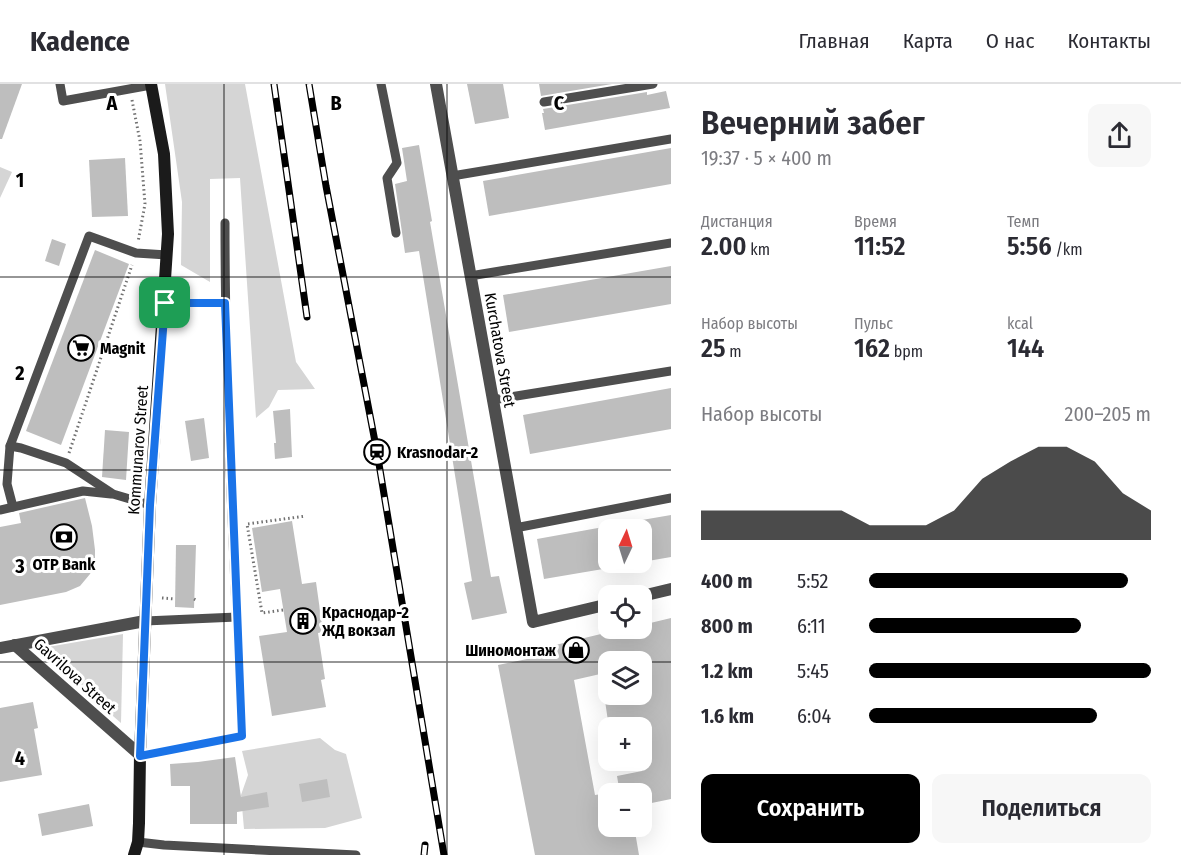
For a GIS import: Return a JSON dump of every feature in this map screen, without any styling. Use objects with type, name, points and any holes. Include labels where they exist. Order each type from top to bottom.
[{"type":"main road","name":"Kommunarov Street","points":[[134,855],[138,842],[150,505],[168,234],[164,154],[151,85]]},
{"type":"street","name":"Kurchatova Street","points":[[436,84],[533,622],[598,606]]},
{"type":"street","points":[[652,594],[671,589]]},
{"type":"street","name":"Gavrilova Street","points":[[0,648],[145,621]]},
{"type":"street","name":"Gavrilova Street","points":[[15,645],[140,756]]},
{"type":"lane","points":[[60,84],[63,101],[151,85]]},
{"type":"lane","points":[[381,84],[397,163],[387,178],[396,233]]},
{"type":"lane","points":[[544,102],[653,84]]},
{"type":"lane","points":[[452,176],[671,139]]},
{"type":"lane","points":[[140,756],[242,736],[225,303],[225,223]]},
{"type":"lane","points":[[13,507],[4,484],[10,446],[89,236],[136,254],[167,255]]},
{"type":"lane","points":[[470,276],[671,243]]},
{"type":"lane","points":[[165,303],[225,303]]},
{"type":"lane","points":[[492,400],[671,371]]},
{"type":"lane","points":[[10,446],[66,463],[113,494]]},
{"type":"lane","points":[[0,510],[83,491],[113,494],[150,505]]},
{"type":"lane","points":[[515,528],[671,498]]},
{"type":"lane","points":[[145,621],[237,617]]},
{"type":"lane","points":[[138,842],[356,855]]},
{"type":"path","points":[[66,463],[136,254],[145,204],[140,141],[130,89]]},
{"type":"path","points":[[283,610],[262,613],[247,524],[306,516]]},
{"type":"shaded area","points":[[165,84],[245,84],[296,362],[315,389],[278,390],[269,407],[256,418],[240,178],[210,179],[210,282],[181,265],[182,202]]},
{"type":"shaded area","points":[[0,167],[12,172],[0,198]]},
{"type":"shaded area","points":[[123,634],[121,723],[36,649]]},
{"type":"shaded area","points":[[320,738],[335,750],[346,754],[362,818],[325,828],[244,829],[241,795],[248,775],[242,751]]},
{"type":"building","points":[[0,84],[22,84],[2,139],[0,139]]},
{"type":"building","points":[[467,84],[503,84],[509,118],[475,124]]},
{"type":"building","points":[[539,84],[612,84],[541,96]]},
{"type":"building","points":[[666,91],[670,108],[545,130],[543,109]]},
{"type":"building","points":[[419,145],[432,221],[430,222],[491,577],[499,576],[507,613],[472,620],[464,583],[472,581],[419,251],[405,253],[395,184],[407,181],[402,148]]},
{"type":"building","points":[[671,148],[671,184],[489,216],[483,181]]},
{"type":"building","points":[[125,158],[128,216],[92,217],[89,160]]},
{"type":"building","points":[[52,239],[66,244],[59,266],[45,261]]},
{"type":"building","points":[[95,250],[129,264],[61,445],[26,431]]},
{"type":"building","points":[[671,266],[671,304],[509,332],[503,295]]},
{"type":"building","points":[[671,388],[671,429],[530,454],[523,415]]},
{"type":"building","points":[[290,409],[292,457],[275,459],[273,411]]},
{"type":"building","points":[[204,418],[209,458],[191,461],[185,421]]},
{"type":"building","points":[[105,430],[129,432],[126,480],[102,477]]},
{"type":"building","points":[[85,498],[95,550],[95,564],[90,574],[80,586],[66,592],[0,605],[0,527],[21,523],[19,513]]},
{"type":"building","points":[[671,515],[671,557],[652,560],[652,519],[648,519]]},
{"type":"building","name":"Краснодар-2 ЖД вокзал","points":[[292,521],[302,584],[316,582],[323,632],[318,633],[325,679],[321,680],[326,707],[272,716],[259,636],[287,632],[280,589],[262,592],[252,528]]},
{"type":"building","points":[[598,528],[598,570],[544,579],[537,539]]},
{"type":"building","points":[[176,545],[196,545],[194,608],[175,607]]},
{"type":"building","points":[[671,618],[671,799],[652,803],[652,783],[618,783],[617,776],[652,771],[652,717],[607,717],[606,705],[652,705],[652,651],[598,651],[598,675],[574,680],[595,795],[598,795],[598,837],[636,837],[639,855],[535,855],[498,665],[527,659],[526,652],[598,635],[598,639],[652,639],[652,623]]},
{"type":"building","points":[[33,702],[38,728],[34,729],[42,775],[0,782],[0,708]]},
{"type":"building","points":[[235,757],[241,797],[267,792],[269,807],[237,812],[237,824],[190,824],[190,786],[171,786],[170,764]]},
{"type":"building","points":[[327,779],[330,797],[302,802],[299,784]]},
{"type":"building","points":[[89,804],[93,826],[42,836],[38,814]]},
{"type":"railway","points":[[274,84],[307,317]]},
{"type":"railway","points":[[309,84],[326,186],[377,452],[444,855]]},
{"type":"railway","points":[[424,855],[425,845]]},
{"type":"place","name":"Magnit","points":[[81,348]]},
{"type":"place","name":"Krasnodar-2","points":[[377,452]]},
{"type":"place","name":"OTP Bank","points":[[64,537]]},
{"type":"place","name":"Краснодар-2 ЖД вокзал","points":[[303,621]]},
{"type":"place","name":"Шиномонтаж","points":[[576,650]]},
{"type":"route","points":[[165,303],[184,305],[225,303],[242,736],[140,756],[150,505],[165,303]]}]
